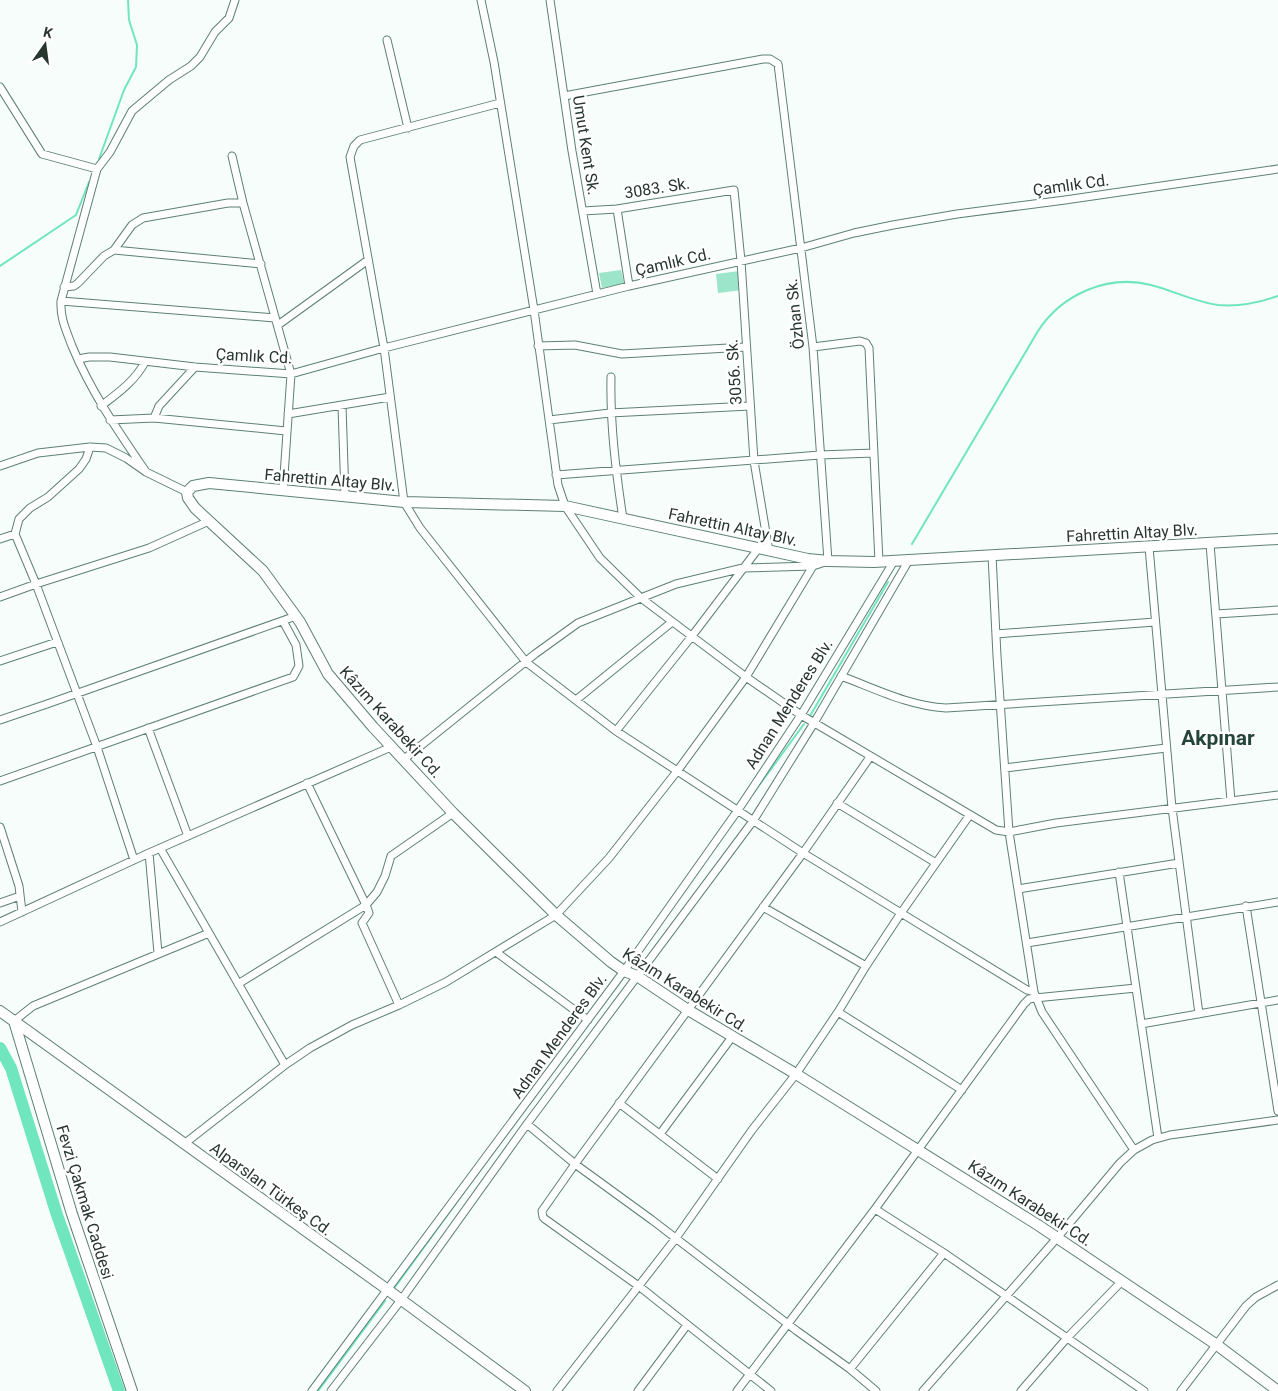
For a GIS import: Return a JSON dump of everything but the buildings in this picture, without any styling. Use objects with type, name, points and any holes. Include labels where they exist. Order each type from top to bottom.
[{"type":"street","points":[[146,472],[101,406],[62,321],[61,301],[97,169],[110,152],[132,111],[200,57],[215,32],[229,18],[235,0]]},
{"type":"street","points":[[481,0],[534,310],[560,496],[600,558],[641,598],[746,677],[801,715],[969,816],[996,830],[1009,832],[1056,823],[1278,795]]},
{"type":"street","name":"Umut Kent Sk.","points":[[550,0],[597,294]]},
{"type":"street","points":[[388,40],[408,128]]},
{"type":"street","name":"Özhan Sk.","points":[[564,96],[763,59],[770,59],[778,64],[813,347],[828,561]]},
{"type":"street","points":[[0,87],[42,154],[97,169]]},
{"type":"street","points":[[500,103],[360,140],[351,151],[350,157],[384,348],[404,502],[420,528],[526,662],[616,731],[753,821],[1035,995]]},
{"type":"street","points":[[232,156],[243,203],[291,374],[283,490]]},
{"type":"street","name":"Çamlık Cd.","points":[[78,359],[110,356],[195,367],[291,374],[384,348],[597,294],[801,248],[854,233],[927,218],[1278,169]]},
{"type":"street","name":"3083. Sk.","points":[[583,212],[734,190]]},
{"type":"street","name":"3056. Sk.","points":[[734,190],[741,260],[754,460],[769,551]]},
{"type":"street","points":[[64,288],[78,283],[104,256],[114,250],[128,229],[143,218],[228,203],[243,203]]},
{"type":"street","points":[[616,208],[629,286]]},
{"type":"street","points":[[114,250],[261,264]]},
{"type":"street","points":[[61,301],[276,322],[368,260]]},
{"type":"street","points":[[813,347],[857,341],[868,344],[879,562]]},
{"type":"street","points":[[538,346],[575,345],[622,354],[746,347]]},
{"type":"street","points":[[101,406],[129,384],[145,362]]},
{"type":"street","points":[[154,418],[159,406],[195,367]]},
{"type":"street","points":[[611,377],[610,413],[623,519]]},
{"type":"street","points":[[288,414],[390,397]]},
{"type":"street","points":[[342,406],[346,496]]},
{"type":"street","points":[[549,420],[610,413],[750,406]]},
{"type":"street","points":[[110,420],[154,418],[286,431]]},
{"type":"street","points":[[90,447],[86,459],[79,469],[48,498],[30,508],[19,519],[15,534],[36,584],[97,747],[134,860]]},
{"type":"street","points":[[0,466],[38,453],[90,447],[106,448],[126,458],[146,472],[187,492]]},
{"type":"street","points":[[556,475],[820,455],[874,453]]},
{"type":"street","name":"Fahrettin Altay Blv.","points":[[187,492],[193,486],[209,483],[404,502],[565,506],[758,549],[828,561],[879,562],[1278,540]]},
{"type":"street","name":"Kâzım Karabekir Cd.","points":[[187,492],[188,498],[195,508],[263,571],[296,616],[328,674],[391,747],[556,915],[624,971],[637,976],[688,1010],[796,1074],[1057,1238],[1217,1345],[1278,1390]]},
{"type":"street","points":[[0,597],[149,548],[209,521]]},
{"type":"street","points":[[0,539],[15,534]]},
{"type":"street","points":[[1210,544],[1231,801]]},
{"type":"street","points":[[1149,547],[1172,808],[1199,1014]]},
{"type":"street","points":[[616,731],[758,549]]},
{"type":"street","points":[[992,555],[1009,832],[1035,995],[1042,1012],[1134,1150]]},
{"type":"street","name":"Adnan Menderes Blv.","points":[[331,1391],[753,821],[814,723],[909,560]]},
{"type":"street","points":[[403,760],[578,623],[676,584],[743,568],[813,566],[828,561]]},
{"type":"street","name":"Adnan Menderes Blv.","points":[[312,1391],[624,971],[738,810],[801,715],[894,561]]},
{"type":"street","points":[[184,1144],[285,1065],[330,1036],[446,982],[556,915],[609,858],[678,770],[746,677],[813,566]]},
{"type":"street","points":[[1216,614],[1278,610]]},
{"type":"street","points":[[0,720],[296,616]]},
{"type":"street","points":[[0,781],[293,677],[299,666],[296,645],[283,620]]},
{"type":"street","points":[[576,700],[672,622]]},
{"type":"street","points":[[996,634],[1155,622]]},
{"type":"street","points":[[0,661],[57,642]]},
{"type":"street","points":[[841,676],[909,702],[946,708],[1278,687]]},
{"type":"street","points":[[148,728],[188,836]]},
{"type":"street","points":[[0,922],[148,853],[391,747]]},
{"type":"street","points":[[1005,768],[1166,748]]},
{"type":"street","points":[[771,1391],[640,1286],[543,1216],[542,1211],[803,853],[870,757]]},
{"type":"street","points":[[306,783],[366,905],[369,913],[362,923],[399,1005]]},
{"type":"street","points":[[837,803],[936,863]]},
{"type":"street","points":[[238,984],[366,905],[377,892],[385,876],[391,856],[453,812]]},
{"type":"street","points":[[557,1391],[640,1286],[752,1130],[796,1074],[901,913],[969,816]]},
{"type":"street","points":[[0,827],[2,842],[19,886],[22,912]]},
{"type":"street","points":[[160,848],[285,1065]]},
{"type":"street","points":[[148,853],[158,953]]},
{"type":"street","points":[[1018,889],[1179,863]]},
{"type":"street","points":[[1119,872],[1158,1138]]},
{"type":"street","points":[[0,903],[20,896]]},
{"type":"street","points":[[1027,942],[1278,902]]},
{"type":"street","points":[[1246,906],[1278,1111]]},
{"type":"street","points":[[763,907],[866,966]]},
{"type":"street","points":[[14,1021],[34,1006],[209,933]]},
{"type":"street","points":[[496,952],[588,1020]]},
{"type":"street","points":[[737,1391],[875,1209],[1024,1004],[1035,995],[1136,988]]},
{"type":"street","points":[[1141,1024],[1278,1000]]},
{"type":"street","name":"Alparslan Türkeş Cd.","points":[[0,1011],[525,1391]]},
{"type":"street","points":[[838,1012],[962,1090]]},
{"type":"street","name":"Fevzi Çakmak Caddesi","points":[[14,1021],[72,1214],[132,1391]]},
{"type":"street","points":[[660,1134],[732,1037]]},
{"type":"street","points":[[619,1103],[718,1179]]},
{"type":"street","points":[[923,1391],[1120,1163],[1134,1150],[1170,1134],[1278,1120]]},
{"type":"street","points":[[527,1124],[575,1164],[850,1369],[876,1391]]},
{"type":"street","points":[[875,1209],[944,1253],[1144,1391]]},
{"type":"street","points":[[850,1369],[944,1253]]},
{"type":"street","points":[[1022,1391],[1067,1338],[1122,1281]]},
{"type":"street","points":[[1181,1391],[1246,1306],[1261,1294],[1278,1285]]},
{"type":"street","points":[[643,1390],[688,1325]]},
{"type":"green space","points":[[621,270],[624,284],[602,288],[599,273]]},
{"type":"green space","points":[[740,271],[742,290],[718,293],[716,274]]},
{"type":"waterway","points":[[99,159],[124,90],[136,67],[137,45],[129,20],[128,0]]},
{"type":"waterway","points":[[0,266],[76,215],[89,182]]},
{"type":"waterway","points":[[912,544],[1038,331],[1048,318],[1073,297],[1087,290],[1119,282],[1151,285],[1218,305],[1248,304],[1278,296]]},
{"type":"waterway","points":[[810,716],[888,582]]},
{"type":"waterway","points":[[752,795],[804,724]]},
{"type":"waterway","points":[[0,1048],[11,1068],[56,1212],[119,1391]]},
{"type":"waterway","points":[[395,1287],[464,1192]]},
{"type":"waterway","points":[[318,1391],[385,1301]]},
{"type":"district","name":"Akpınar","points":[[1218,738]]}]
